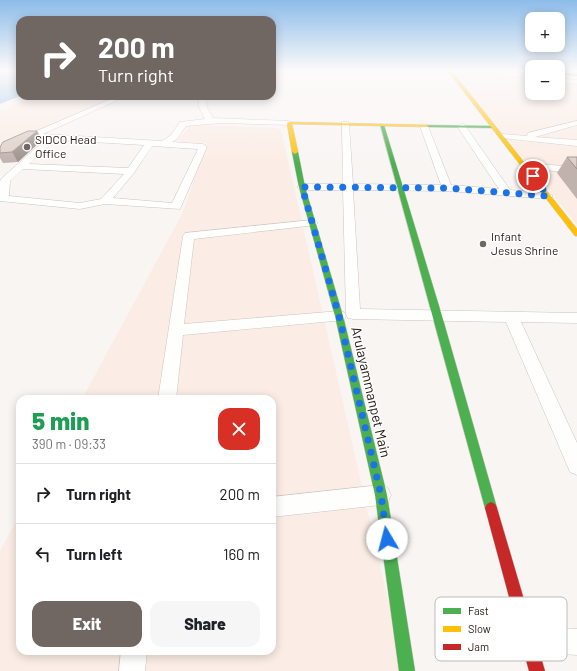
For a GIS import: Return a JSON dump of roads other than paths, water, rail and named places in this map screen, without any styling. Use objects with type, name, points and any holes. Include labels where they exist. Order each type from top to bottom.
[{"type":"street","points":[[0,150],[112,101]]},
{"type":"street","points":[[202,101],[203,107],[210,121]]},
{"type":"street","points":[[474,101],[526,166],[577,234]]},
{"type":"street","points":[[164,144],[172,140],[183,124],[210,121],[494,127]]},
{"type":"street","name":"Arulayammanpet Main","points":[[289,123],[302,187],[312,223],[346,315],[381,495],[407,671]]},
{"type":"street","points":[[344,124],[347,187],[346,315]]},
{"type":"street","points":[[519,138],[577,124]]},
{"type":"street","points":[[382,125],[438,316],[517,597]]},
{"type":"street","points":[[424,126],[447,188]]},
{"type":"street","points":[[461,126],[506,192]]},
{"type":"street","points":[[32,136],[52,139],[150,143],[202,147],[176,207],[105,201],[80,206],[4,200],[5,180],[52,139]]},
{"type":"street","points":[[502,136],[577,143]]},
{"type":"street","points":[[105,201],[131,171],[150,143]]},
{"type":"street","points":[[20,166],[131,171]]},
{"type":"street","points":[[526,166],[577,170]]},
{"type":"street","points":[[302,187],[447,188],[548,196]]},
{"type":"street","points":[[168,395],[189,236],[312,223]]},
{"type":"street","points":[[176,330],[346,315],[577,318]]},
{"type":"street","points":[[511,317],[577,465]]},
{"type":"street","points":[[276,507],[381,495]]},
{"type":"street","points":[[567,641],[577,642]]},
{"type":"street","points":[[132,671],[134,655]]},
{"type":"street","points":[[534,661],[537,671]]},
{"type":"place","name":"SIDCO Head Office","points":[[27,147]]},
{"type":"place","name":"Infant Jesus Shrine","points":[[483,244]]}]
